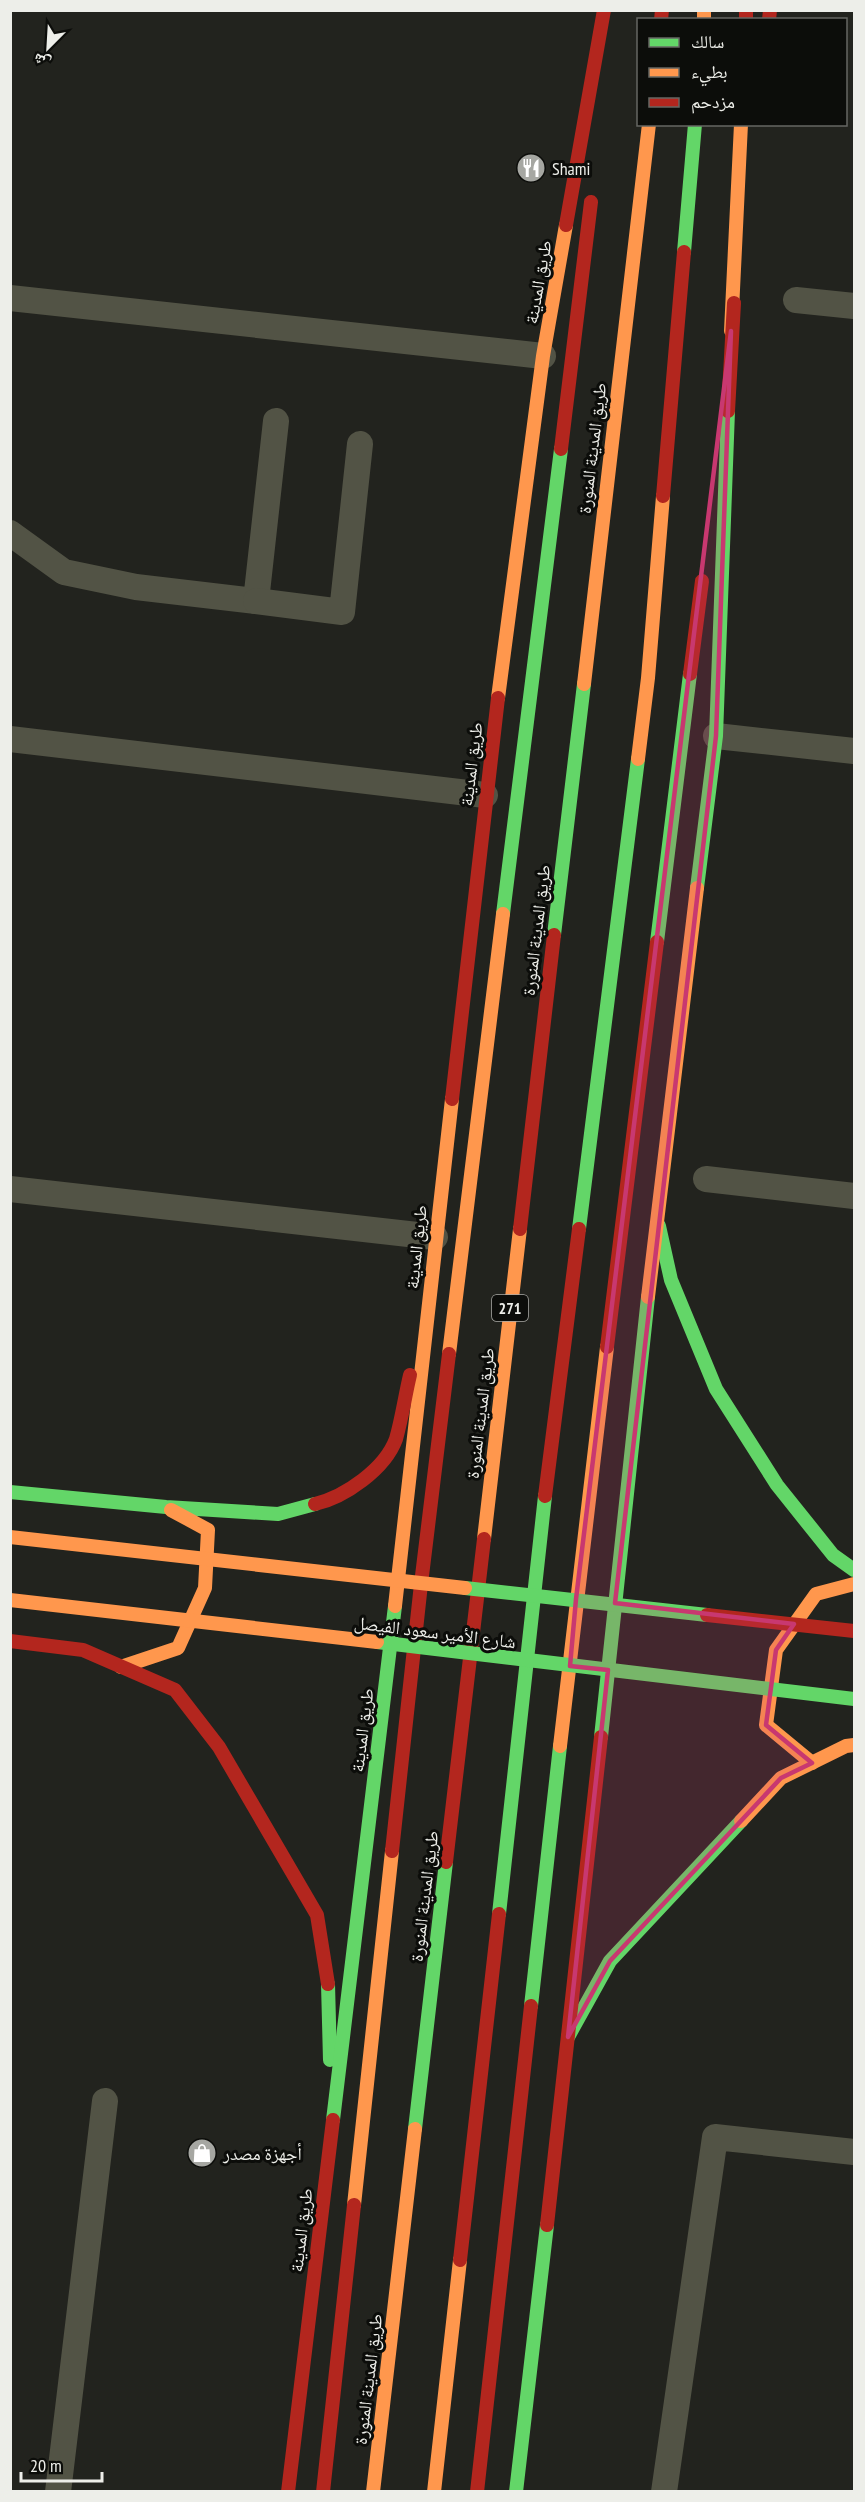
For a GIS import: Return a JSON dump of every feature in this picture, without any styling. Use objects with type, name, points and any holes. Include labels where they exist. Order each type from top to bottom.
[{"type":"main road","name":"طريق المدينة","points":[[288,2492],[404,1535],[485,795],[543,356],[604,10]]},
{"type":"main road","points":[[601,106],[612,10]]},
{"type":"main road","name":"طريق المدينة المنورة","points":[[373,2492],[649,126]]},
{"type":"main road","points":[[434,2492],[544,1512],[648,678],[695,126]]},
{"type":"main road","points":[[516,2492],[657,1218],[716,736],[730,331],[741,126]]},
{"type":"main road","points":[[710,505],[754,136]]},
{"type":"main road","points":[[323,2492],[420,1584],[592,189]]},
{"type":"main road","points":[[477,2492],[576,1599],[704,563]]},
{"type":"main road","points":[[657,1218],[670,1280],[716,1389],[777,1485],[832,1555],[855,1570]]},
{"type":"main road","points":[[10,1492],[166,1508],[278,1514],[332,1500],[371,1475],[395,1441],[408,1386],[435,1237]]},
{"type":"main road","points":[[121,1667],[178,1648],[205,1588],[208,1530],[166,1508]]},
{"type":"main road","points":[[10,1537],[855,1631]]},
{"type":"main road","points":[[812,1763],[766,1725],[776,1650],[816,1594],[855,1584]]},
{"type":"main road","name":"شارع الأمير سعود الفيصل","points":[[10,1600],[855,1699]]},
{"type":"main road","points":[[10,1641],[83,1650],[175,1690],[219,1747],[317,1915],[328,1986],[332,2121]]},
{"type":"main road","points":[[568,2037],[610,1961],[781,1778],[846,1746],[855,1745]]},
{"type":"street","points":[[10,298],[543,356]]},
{"type":"street","points":[[796,300],[855,306]]},
{"type":"street","points":[[256,601],[276,421]]},
{"type":"street","points":[[10,533],[64,572],[136,587],[342,612],[360,444]]},
{"type":"street","points":[[716,736],[855,751]]},
{"type":"street","points":[[10,739],[485,795]]},
{"type":"street","points":[[706,1179],[855,1196]]},
{"type":"street","points":[[10,1189],[435,1237]]},
{"type":"street","points":[[58,2492],[105,2101]]},
{"type":"street","points":[[664,2492],[715,2137],[855,2152]]},
{"type":"highlighted area","points":[[731,331],[716,736],[615,1603],[794,1624],[776,1650],[766,1725],[812,1763],[781,1778],[610,1961],[568,2037],[608,1670],[570,1666],[576,1599]]},
{"type":"traffic: fast","points":[[684,252],[695,126]]},
{"type":"traffic: fast","points":[[697,888],[716,736],[728,411]]},
{"type":"traffic: fast","points":[[503,914],[561,449]]},
{"type":"traffic: fast","points":[[657,942],[690,674]]},
{"type":"traffic: fast","points":[[554,935],[584,684]]},
{"type":"traffic: fast","points":[[579,1229],[638,759]]},
{"type":"traffic: fast","points":[[659,1226],[671,1280],[716,1389],[777,1485],[833,1555],[854,1570]]},
{"type":"traffic: fast","points":[[601,1737],[648,1297]]},
{"type":"traffic: fast","points":[[10,1492],[166,1507],[278,1514],[315,1504]]},
{"type":"traffic: fast","points":[[499,1914],[545,1496]]},
{"type":"traffic: fast","points":[[465,1588],[707,1615]]},
{"type":"traffic: fast","points":[[333,2120],[395,1606]]},
{"type":"traffic: fast","points":[[377,1642],[854,1699]]},
{"type":"traffic: fast","points":[[531,2006],[560,1746]]},
{"type":"traffic: fast","points":[[568,2037],[610,1961],[741,1821]]},
{"type":"traffic: fast","points":[[415,2129],[446,1862]]},
{"type":"traffic: fast","points":[[328,1984],[330,2060]]},
{"type":"traffic: fast","points":[[516,2492],[547,2225]]},
{"type":"traffic: slow","points":[[704,10],[704,18]]},
{"type":"traffic: slow","points":[[584,684],[649,126]]},
{"type":"traffic: slow","points":[[731,331],[741,126]]},
{"type":"traffic: slow","points":[[498,698],[543,356],[566,225]]},
{"type":"traffic: slow","points":[[638,759],[648,678],[663,496]]},
{"type":"traffic: slow","points":[[648,1297],[697,888]]},
{"type":"traffic: slow","points":[[449,1354],[503,914]]},
{"type":"traffic: slow","points":[[395,1606],[452,1099]]},
{"type":"traffic: slow","points":[[484,1539],[520,1229]]},
{"type":"traffic: slow","points":[[560,1746],[607,1347]]},
{"type":"traffic: slow","points":[[121,1667],[178,1648],[205,1588],[208,1530],[171,1510]]},
{"type":"traffic: slow","points":[[10,1537],[465,1588]]},
{"type":"traffic: slow","points":[[812,1763],[766,1725],[776,1650],[816,1594],[854,1584]]},
{"type":"traffic: slow","points":[[10,1600],[377,1642]]},
{"type":"traffic: slow","points":[[741,1821],[781,1778],[846,1746],[854,1745]]},
{"type":"traffic: slow","points":[[354,2205],[392,1851]]},
{"type":"traffic: slow","points":[[373,2492],[415,2129]]},
{"type":"traffic: slow","points":[[434,2492],[460,2260]]},
{"type":"traffic: jam","points":[[566,225],[604,10]]},
{"type":"traffic: jam","points":[[661,18],[662,10]]},
{"type":"traffic: jam","points":[[746,10],[746,18]]},
{"type":"traffic: jam","points":[[769,18],[770,10]]},
{"type":"traffic: jam","points":[[561,449],[591,202]]},
{"type":"traffic: jam","points":[[663,496],[684,252]]},
{"type":"traffic: jam","points":[[728,411],[734,303]]},
{"type":"traffic: jam","points":[[690,674],[702,581]]},
{"type":"traffic: jam","points":[[452,1099],[498,698]]},
{"type":"traffic: jam","points":[[520,1229],[554,935]]},
{"type":"traffic: jam","points":[[607,1347],[657,942]]},
{"type":"traffic: jam","points":[[545,1496],[579,1229]]},
{"type":"traffic: jam","points":[[392,1851],[449,1354]]},
{"type":"traffic: jam","points":[[315,1504],[351,1488],[383,1461],[396,1439],[410,1375]]},
{"type":"traffic: jam","points":[[446,1862],[484,1539]]},
{"type":"traffic: jam","points":[[707,1615],[854,1631]]},
{"type":"traffic: jam","points":[[10,1641],[83,1650],[175,1690],[219,1747],[317,1915],[328,1984]]},
{"type":"traffic: jam","points":[[547,2225],[601,1737]]},
{"type":"traffic: jam","points":[[460,2260],[499,1914]]},
{"type":"traffic: jam","points":[[477,2492],[531,2006]]},
{"type":"traffic: jam","points":[[288,2492],[333,2120]]},
{"type":"traffic: jam","points":[[323,2492],[354,2205]]},
{"type":"place","name":"Shami","points":[[531,168]]},
{"type":"place","name":"أجهزة مصدر","points":[[202,2153]]}]
